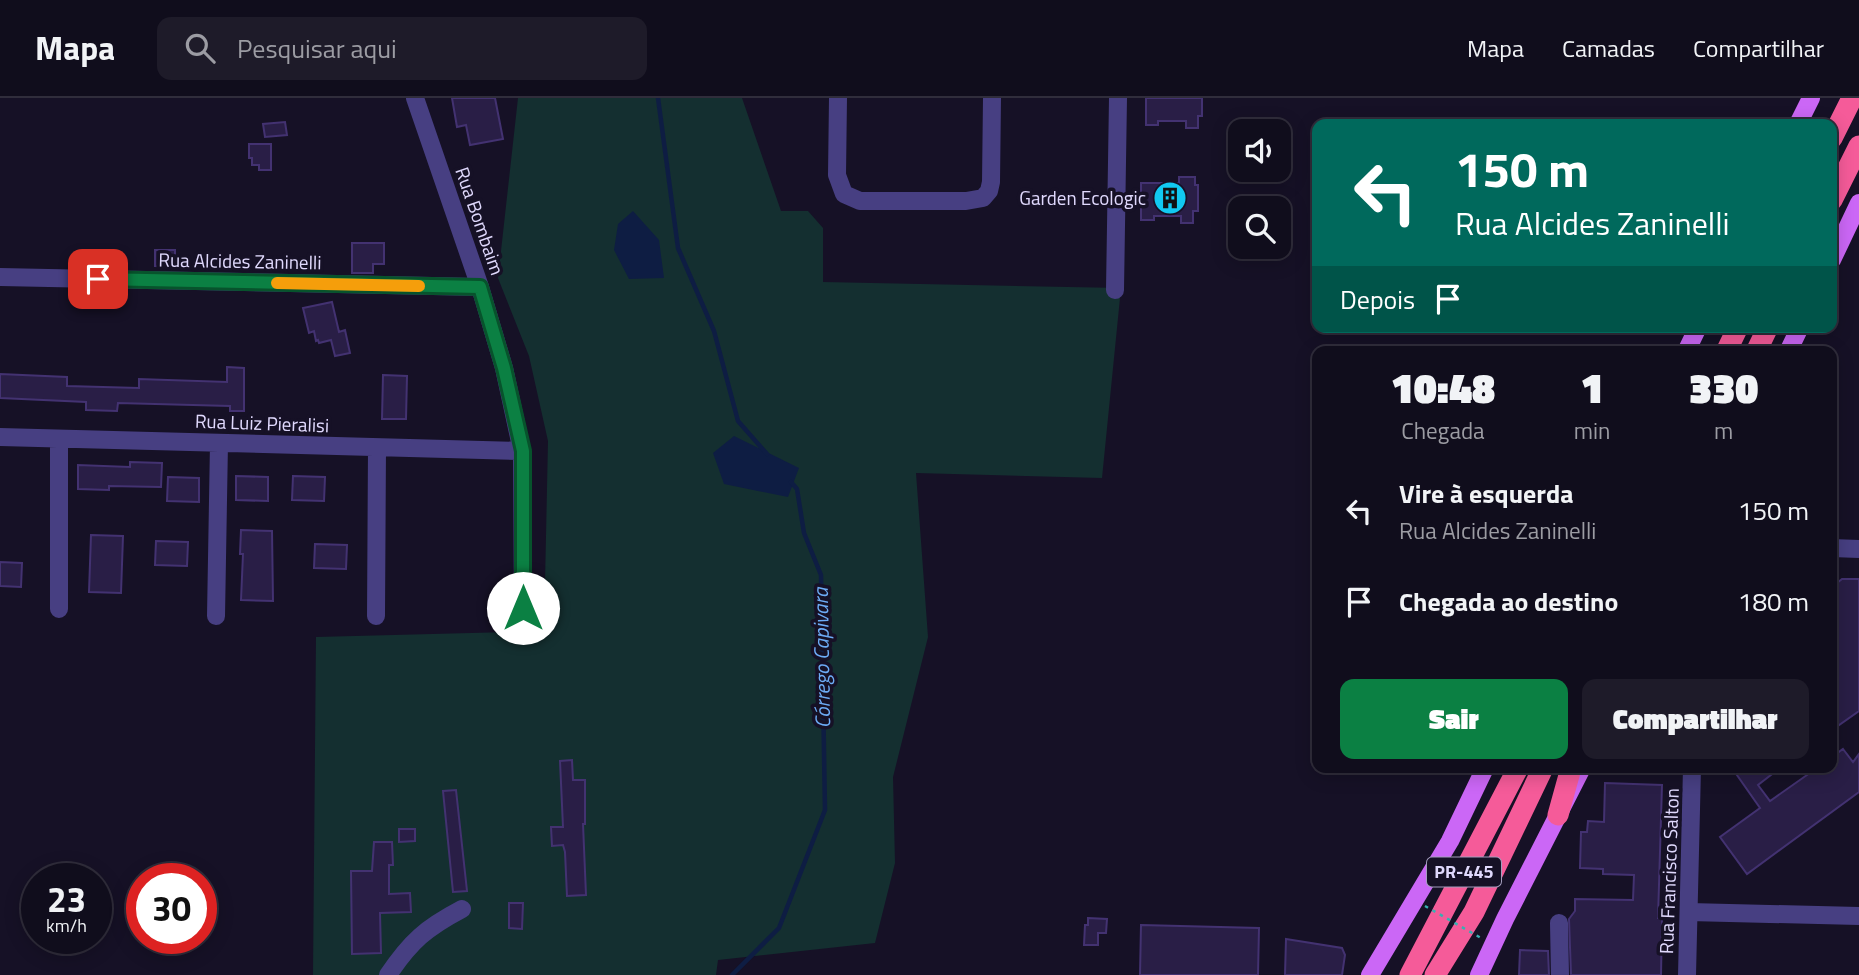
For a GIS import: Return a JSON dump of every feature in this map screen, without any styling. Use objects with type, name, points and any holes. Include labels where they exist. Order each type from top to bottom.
[{"type":"highway","points":[[1837,128],[1852,98]]},
{"type":"highway","points":[[1837,190],[1859,146]]},
{"type":"highway","name":"PR-445","points":[[1410,975],[1515,773]]},
{"type":"highway","name":"PR-445","points":[[1435,975],[1474,912],[1541,773]]},
{"type":"highway","points":[[1558,815],[1570,773]]},
{"type":"main road","points":[[1800,119],[1811,98]]},
{"type":"main road","points":[[1837,249],[1859,203]]},
{"type":"main road","points":[[1370,975],[1450,841],[1483,773]]},
{"type":"main road","name":"PR-445","points":[[1479,975],[1579,773]]},
{"type":"street","name":"Rua Bombaim","points":[[415,98],[480,287],[504,368],[523,451],[523,608]]},
{"type":"street","points":[[838,98],[837,175],[844,194],[860,201],[966,201],[983,198],[989,191],[992,98]]},
{"type":"street","points":[[1115,290],[1118,98]]},
{"type":"street","name":"Rua Alcides Zaninelli","points":[[0,277],[480,287]]},
{"type":"street","name":"Rua Luiz Pieralisi","points":[[0,437],[523,451]]},
{"type":"street","points":[[59,439],[59,609]]},
{"type":"street","points":[[216,615],[219,443]]},
{"type":"street","points":[[376,615],[377,447]]},
{"type":"street","points":[[1837,548],[1859,549]]},
{"type":"street","name":"Rua Francisco Salton","points":[[1687,975],[1692,773]]},
{"type":"street","points":[[388,975],[410,946],[430,926],[462,909]]},
{"type":"street","points":[[1689,912],[1859,916]]},
{"type":"street","points":[[1559,923],[1560,975]]},
{"type":"path","points":[[1425,906],[1481,938]]},
{"type":"green space","points":[[518,98],[742,98],[781,211],[808,211],[823,228],[823,282],[1121,288],[1102,478],[916,473],[928,637],[893,777],[895,863],[875,943],[718,960],[716,975],[313,975],[316,637],[544,631],[548,441],[529,356],[498,278]]},
{"type":"water","points":[[633,211],[659,240],[664,278],[629,279],[614,250],[618,224]]},
{"type":"water","points":[[734,436],[799,468],[788,497],[724,484],[713,453]]},
{"type":"building","points":[[452,98],[495,98],[503,139],[470,145],[466,125],[457,127]]},
{"type":"building","points":[[1146,98],[1202,98],[1202,116],[1198,116],[1198,128],[1186,128],[1186,121],[1158,121],[1158,125],[1146,125]]},
{"type":"building","points":[[285,122],[287,135],[265,137],[263,124]]},
{"type":"building","points":[[249,144],[271,144],[271,170],[259,170],[259,165],[252,165]]},
{"type":"building","name":"Garden Ecologic","points":[[1179,177],[1195,177],[1195,185],[1198,185],[1198,211],[1193,211],[1193,223],[1181,223],[1181,216],[1154,216],[1154,220],[1141,220],[1141,183],[1179,183]]},
{"type":"building","points":[[352,243],[384,243],[384,264],[373,264],[373,273],[352,273]]},
{"type":"building","points":[[155,250],[175,250],[175,267],[155,266]]},
{"type":"building","points":[[332,302],[339,332],[345,330],[350,353],[335,356],[331,340],[319,343],[314,331],[309,333],[303,308]]},
{"type":"building","points":[[227,367],[244,368],[244,411],[230,411],[230,406],[118,403],[117,411],[86,410],[86,402],[0,398],[0,374],[67,377],[67,386],[139,388],[139,379],[227,382]]},
{"type":"building","points":[[383,375],[407,376],[406,419],[382,419]]},
{"type":"building","points":[[130,462],[162,463],[161,487],[109,486],[109,490],[78,489],[78,465],[130,467]]},
{"type":"building","points":[[236,476],[268,477],[268,501],[236,500]]},
{"type":"building","points":[[293,476],[325,477],[324,501],[292,500]]},
{"type":"building","points":[[168,477],[199,478],[199,502],[167,501]]},
{"type":"building","points":[[241,530],[272,531],[273,601],[241,600]]},
{"type":"building","points":[[91,535],[123,536],[121,593],[89,592]]},
{"type":"building","points":[[156,541],[188,542],[187,566],[155,565]]},
{"type":"building","points":[[315,544],[347,545],[346,569],[314,568]]},
{"type":"building","points":[[0,562],[22,563],[21,587],[0,586]]},
{"type":"building","points":[[1842,579],[1859,579],[1859,711],[1837,726],[1837,583]]},
{"type":"building","points":[[1843,749],[1853,762],[1859,754],[1859,792],[1747,874],[1720,837],[1760,808],[1736,773],[1774,773],[1758,785],[1770,801],[1810,773],[1837,773],[1837,753]]},
{"type":"building","points":[[572,760],[573,780],[585,780],[583,824],[586,895],[567,896],[565,852],[563,845],[552,846],[551,827],[563,827],[560,761]]},
{"type":"building","points":[[1605,783],[1662,785],[1658,918],[1662,918],[1661,975],[1571,975],[1569,919],[1575,911],[1575,899],[1633,900],[1634,875],[1603,874],[1603,869],[1580,868],[1581,832],[1587,832],[1588,821],[1604,822]]},
{"type":"building","points":[[456,790],[467,891],[453,892],[443,791]]},
{"type":"building","points":[[399,829],[415,829],[415,841],[399,842]]},
{"type":"building","points":[[374,842],[392,842],[393,865],[389,865],[389,894],[410,893],[411,912],[380,913],[381,953],[352,954],[351,871],[372,871]]},
{"type":"building","points":[[509,903],[523,903],[522,929],[509,928]]},
{"type":"building","points":[[1088,918],[1107,919],[1106,933],[1098,933],[1098,945],[1084,945]]},
{"type":"building","points":[[1141,925],[1259,928],[1258,975],[1140,975]]},
{"type":"building","points":[[1286,939],[1342,948],[1345,955],[1342,975],[1285,975]]},
{"type":"building","points":[[1520,950],[1548,951],[1549,975],[1519,975]]},
{"type":"waterway","name":"Córrego Capivara","points":[[658,98],[678,248],[714,331],[738,421],[767,454]]},
{"type":"waterway","name":"Córrego Capivara","points":[[732,975],[779,928],[825,810],[821,575],[804,533],[797,489],[791,482]]},
{"type":"slow traffic","points":[[277,283],[419,286]]},
{"type":"place","name":"Garden Ecologic","points":[[1170,198]]},
{"type":"route","points":[[98,279],[480,287],[504,368],[523,451],[523,608]]}]
